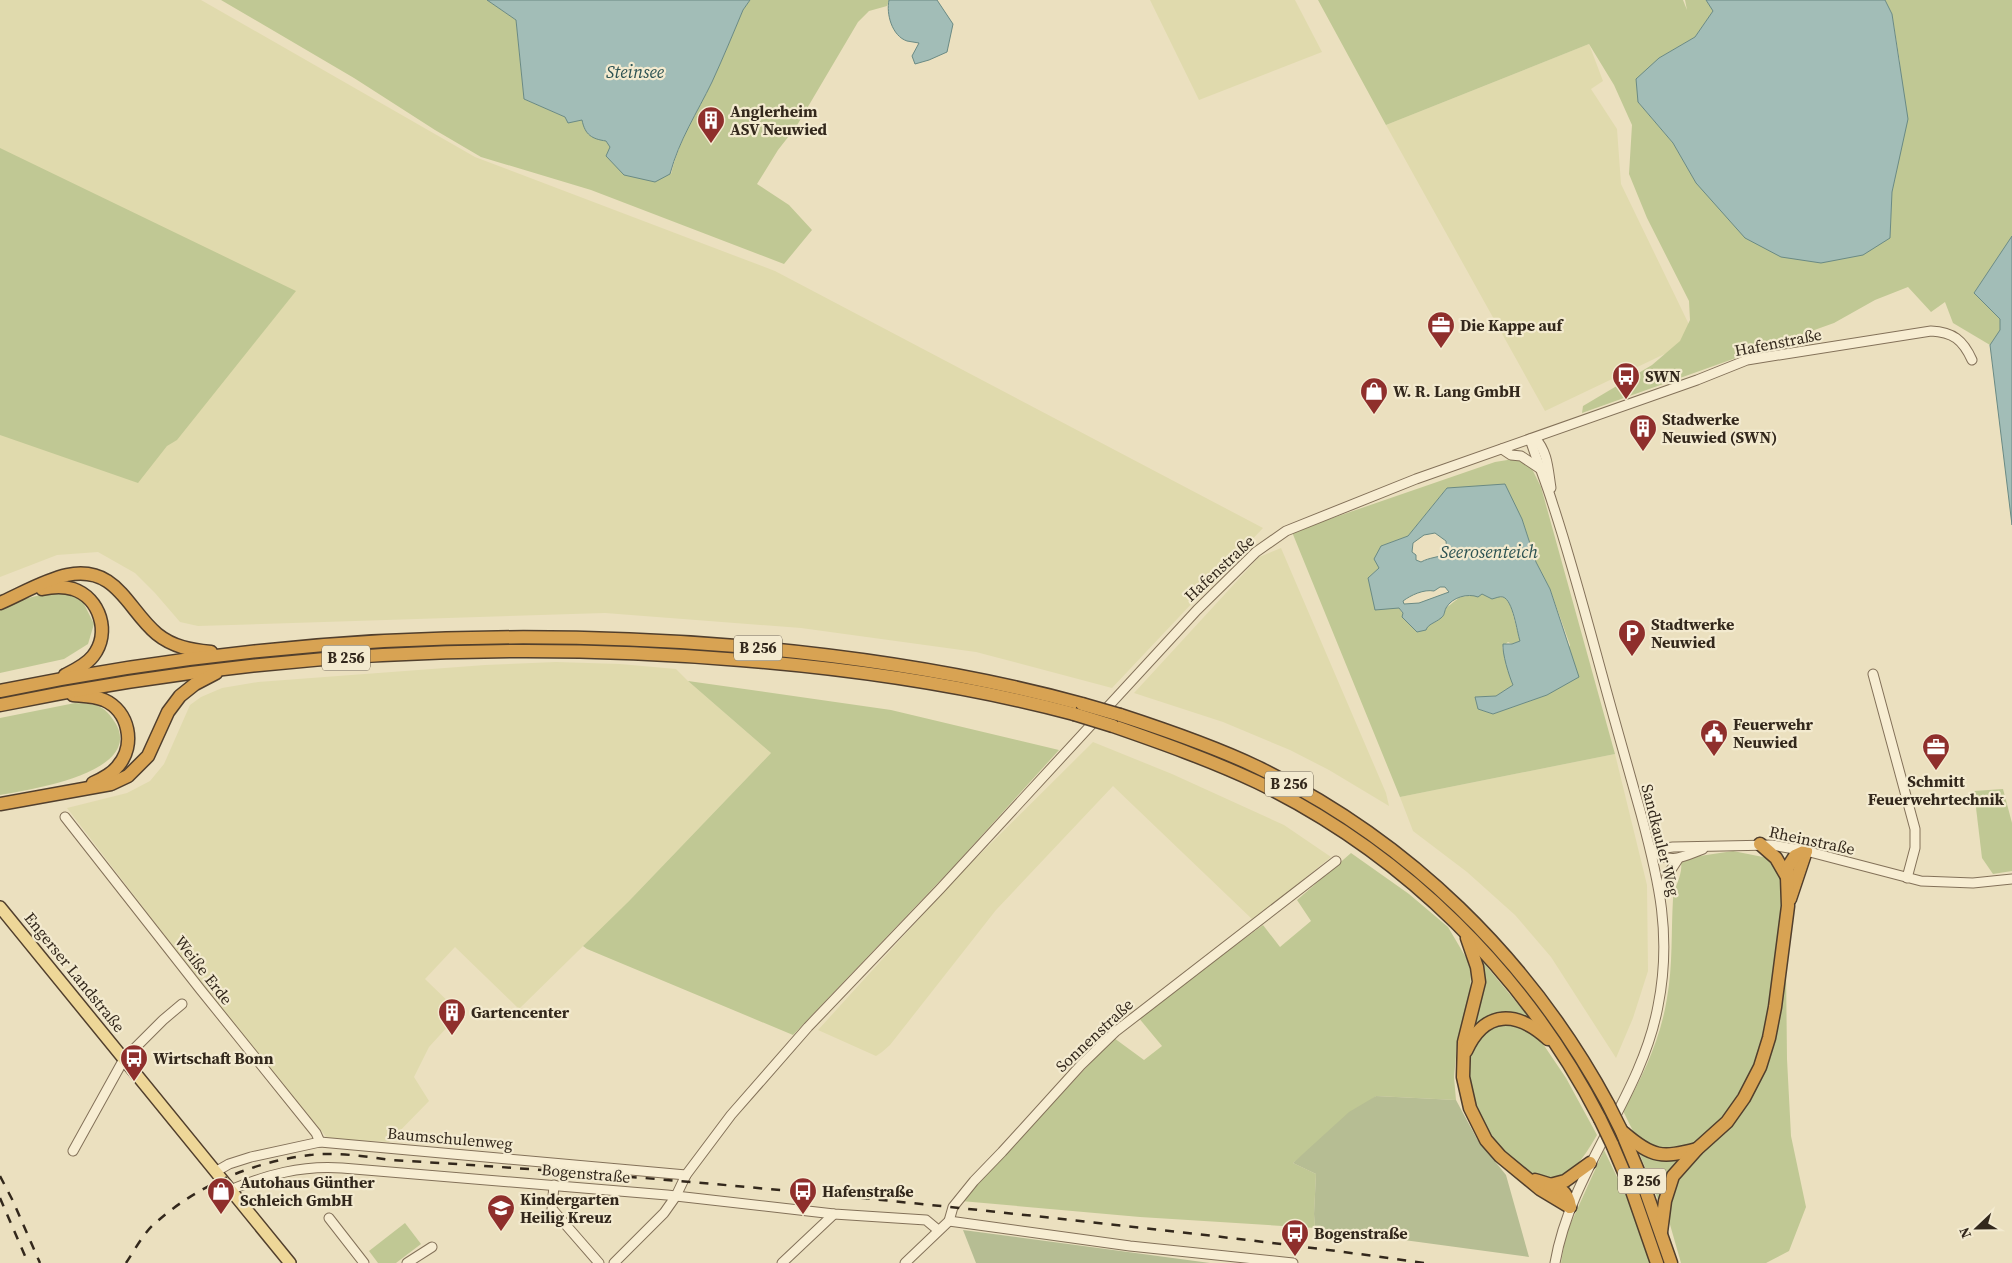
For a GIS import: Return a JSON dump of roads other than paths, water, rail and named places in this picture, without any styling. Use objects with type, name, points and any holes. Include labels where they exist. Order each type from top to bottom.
[{"type":"highway","points":[[0,603],[65,576],[74,574],[93,576],[118,589],[150,628],[165,640],[191,650],[228,654]]},
{"type":"highway","points":[[15,597],[46,588],[72,589],[87,597],[101,618],[102,634],[97,650],[86,663],[55,680]]},
{"type":"highway","name":"B 256","points":[[0,692],[55,680],[228,654],[429,638],[545,637],[676,641],[780,650],[934,671],[1011,685],[1082,704],[1257,782],[1306,809],[1386,862],[1425,894],[1464,931],[1525,1000],[1562,1051],[1612,1144],[1632,1191],[1656,1258]]},
{"type":"highway","name":"B 256","points":[[0,705],[58,693],[230,668],[461,651],[554,650],[675,654],[782,663],[868,673],[996,696],[1074,714],[1116,720],[1199,742],[1264,771],[1318,800],[1397,853],[1446,895],[1487,935],[1521,974],[1566,1035],[1608,1104],[1621,1130],[1661,1232],[1669,1258]]},
{"type":"highway","points":[[0,804],[111,784],[136,770],[148,756],[168,712],[180,696],[205,678],[230,668]]},
{"type":"highway","points":[[58,693],[96,697],[104,700],[118,710],[123,717],[128,734],[127,751],[118,766],[104,777],[82,788]]},
{"type":"highway","points":[[1760,844],[1776,858],[1786,877]]},
{"type":"highway","points":[[1788,906],[1786,877],[1792,859],[1806,850]]},
{"type":"highway","points":[[1661,1232],[1665,1201],[1670,1184],[1678,1169],[1731,1116],[1744,1098],[1760,1067],[1772,1026],[1788,906],[1806,850]]},
{"type":"highway","points":[[1464,931],[1477,967],[1479,982],[1478,992],[1465,1032],[1464,1087],[1470,1108],[1480,1130],[1500,1156],[1540,1189],[1570,1208]]},
{"type":"highway","points":[[1464,1055],[1478,1032],[1492,1022],[1506,1018],[1524,1021],[1562,1051]]},
{"type":"highway","points":[[1621,1130],[1642,1147],[1658,1154],[1675,1154],[1697,1149]]},
{"type":"highway","points":[[1550,1185],[1565,1181],[1590,1163]]},
{"type":"highway","points":[[1528,1178],[1562,1190],[1568,1195],[1570,1208]]},
{"type":"main road","name":"Engerser Landstraße","points":[[0,906],[290,1263]]},
{"type":"street","name":"Hafenstraße","points":[[614,1263],[664,1213],[676,1196],[686,1175],[731,1115],[808,1027],[940,889],[1197,610],[1256,552],[1286,531],[1416,479],[1747,360],[1931,331],[1946,332],[1955,338],[1966,347],[1972,360]]},
{"type":"street","name":"Sandkauler Weg","points":[[1532,438],[1539,468],[1553,503],[1650,850],[1662,901],[1664,954],[1659,1005],[1653,1028],[1637,1071],[1590,1163],[1570,1208],[1560,1237],[1556,1263]]},
{"type":"street","name":"Sandkauler Weg","points":[[1532,438],[1542,445],[1545,453],[1553,503]]},
{"type":"street","points":[[1502,449],[1511,455],[1521,456],[1539,468]]},
{"type":"street","points":[[1873,674],[1915,829],[1914,848],[1907,878]]},
{"type":"street","name":"Weiße Erde","points":[[65,817],[316,1133],[320,1142]]},
{"type":"street","name":"Rheinstraße","points":[[1650,850],[1673,847],[1760,844],[1806,850],[1907,878],[1945,883],[1973,883],[2012,879]]},
{"type":"street","name":"Rheinstraße","points":[[1678,858],[1709,846]]},
{"type":"street","points":[[1650,850],[1660,857],[1678,858],[1667,876],[1662,901]]},
{"type":"street","name":"Sonnenstraße","points":[[905,1263],[949,1221],[953,1207],[974,1181],[1081,1065],[1115,1032],[1336,861]]},
{"type":"street","name":"Engerser Landstraße","points":[[73,1151],[124,1059],[182,1004]]},
{"type":"street","name":"Baumschulenweg","points":[[215,1172],[229,1164],[251,1157],[320,1142],[686,1175]]},
{"type":"street","name":"Bogenstraße","points":[[230,1190],[274,1173],[320,1166],[676,1196],[834,1214],[926,1220],[938,1230]]},
{"type":"street","points":[[554,1185],[552,1209],[599,1263]]},
{"type":"street","points":[[782,1263],[834,1214]]},
{"type":"street","points":[[329,1218],[364,1263]]},
{"type":"street","points":[[949,1221],[1130,1246],[1293,1263]]},
{"type":"street","points":[[407,1263],[432,1247]]},
{"type":"street","points":[[914,1254],[919,1263]]},
{"type":"water","name":"Steinsee","points":[[487,0],[750,0],[743,10],[712,82],[683,138],[670,174],[655,182],[624,175],[606,156],[610,147],[606,141],[597,139],[587,133],[582,120],[568,123],[565,117],[524,99],[516,20]]},
{"type":"water","points":[[889,0],[937,0],[953,24],[947,52],[915,64],[912,56],[919,43],[907,41],[894,30],[888,12]]},
{"type":"water","points":[[1706,0],[1885,0],[1892,14],[1908,119],[1892,192],[1890,238],[1863,255],[1821,263],[1781,257],[1745,238],[1696,183],[1673,143],[1638,102],[1636,79],[1659,58],[1695,37],[1713,11]]},
{"type":"water","points":[[2012,236],[2012,525],[1990,345],[2000,330],[2000,319],[1974,293]]},
{"type":"water","name":"Seerosenteich","points":[[1505,484],[1522,519],[1536,562],[1550,589],[1579,677],[1547,695],[1493,714],[1478,709],[1475,697],[1496,696],[1513,685],[1505,659],[1503,644],[1512,644],[1520,641],[1512,610],[1506,599],[1499,597],[1492,599],[1482,594],[1478,597],[1470,595],[1460,597],[1449,604],[1441,618],[1426,630],[1417,632],[1402,617],[1403,613],[1399,608],[1375,610],[1368,578],[1379,568],[1374,559],[1381,546],[1408,536],[1447,488]],"holes":[[[1435,533],[1446,541],[1447,553],[1421,562],[1416,560],[1416,555],[1412,552],[1413,543],[1424,535]],[[1440,587],[1445,587],[1449,592],[1419,603],[1404,604],[1403,601],[1414,595],[1426,591],[1434,591]]]},
{"type":"railway","points":[[126,1263],[141,1239],[152,1226],[187,1199],[206,1188],[225,1178],[267,1163],[288,1158],[330,1154],[645,1178],[901,1202],[1203,1235],[1424,1263]]},
{"type":"railway","points":[[0,1176],[40,1263]]},
{"type":"railway","points":[[0,1198],[28,1263]]},
{"type":"place","name":"Anglerheim ASV Neuwied","points":[[711,144]]},
{"type":"place","name":"Die Kappe auf","points":[[1441,349]]},
{"type":"place","name":"SWN","points":[[1626,400]]},
{"type":"place","name":"W. R. Lang GmbH","points":[[1374,415]]},
{"type":"place","name":"Stadwerke Neuwied (SWN)","points":[[1643,452]]},
{"type":"place","name":"Stadtwerke Neuwied","points":[[1632,657]]},
{"type":"place","name":"Feuerwehr Neuwied","points":[[1714,757]]},
{"type":"place","name":"Schmitt Feuerwehrtechnik","points":[[1936,771]]},
{"type":"place","name":"Gartencenter","points":[[452,1036]]},
{"type":"place","name":"Wirtschaft Bonn","points":[[134,1082]]},
{"type":"place","name":"Autohaus Günther Schleich GmbH","points":[[221,1215]]},
{"type":"place","name":"Hafenstraße","points":[[803,1215]]},
{"type":"place","name":"Kindergarten Heilig Kreuz","points":[[501,1232]]},
{"type":"place","name":"Bogenstraße","points":[[1295,1257]]}]
